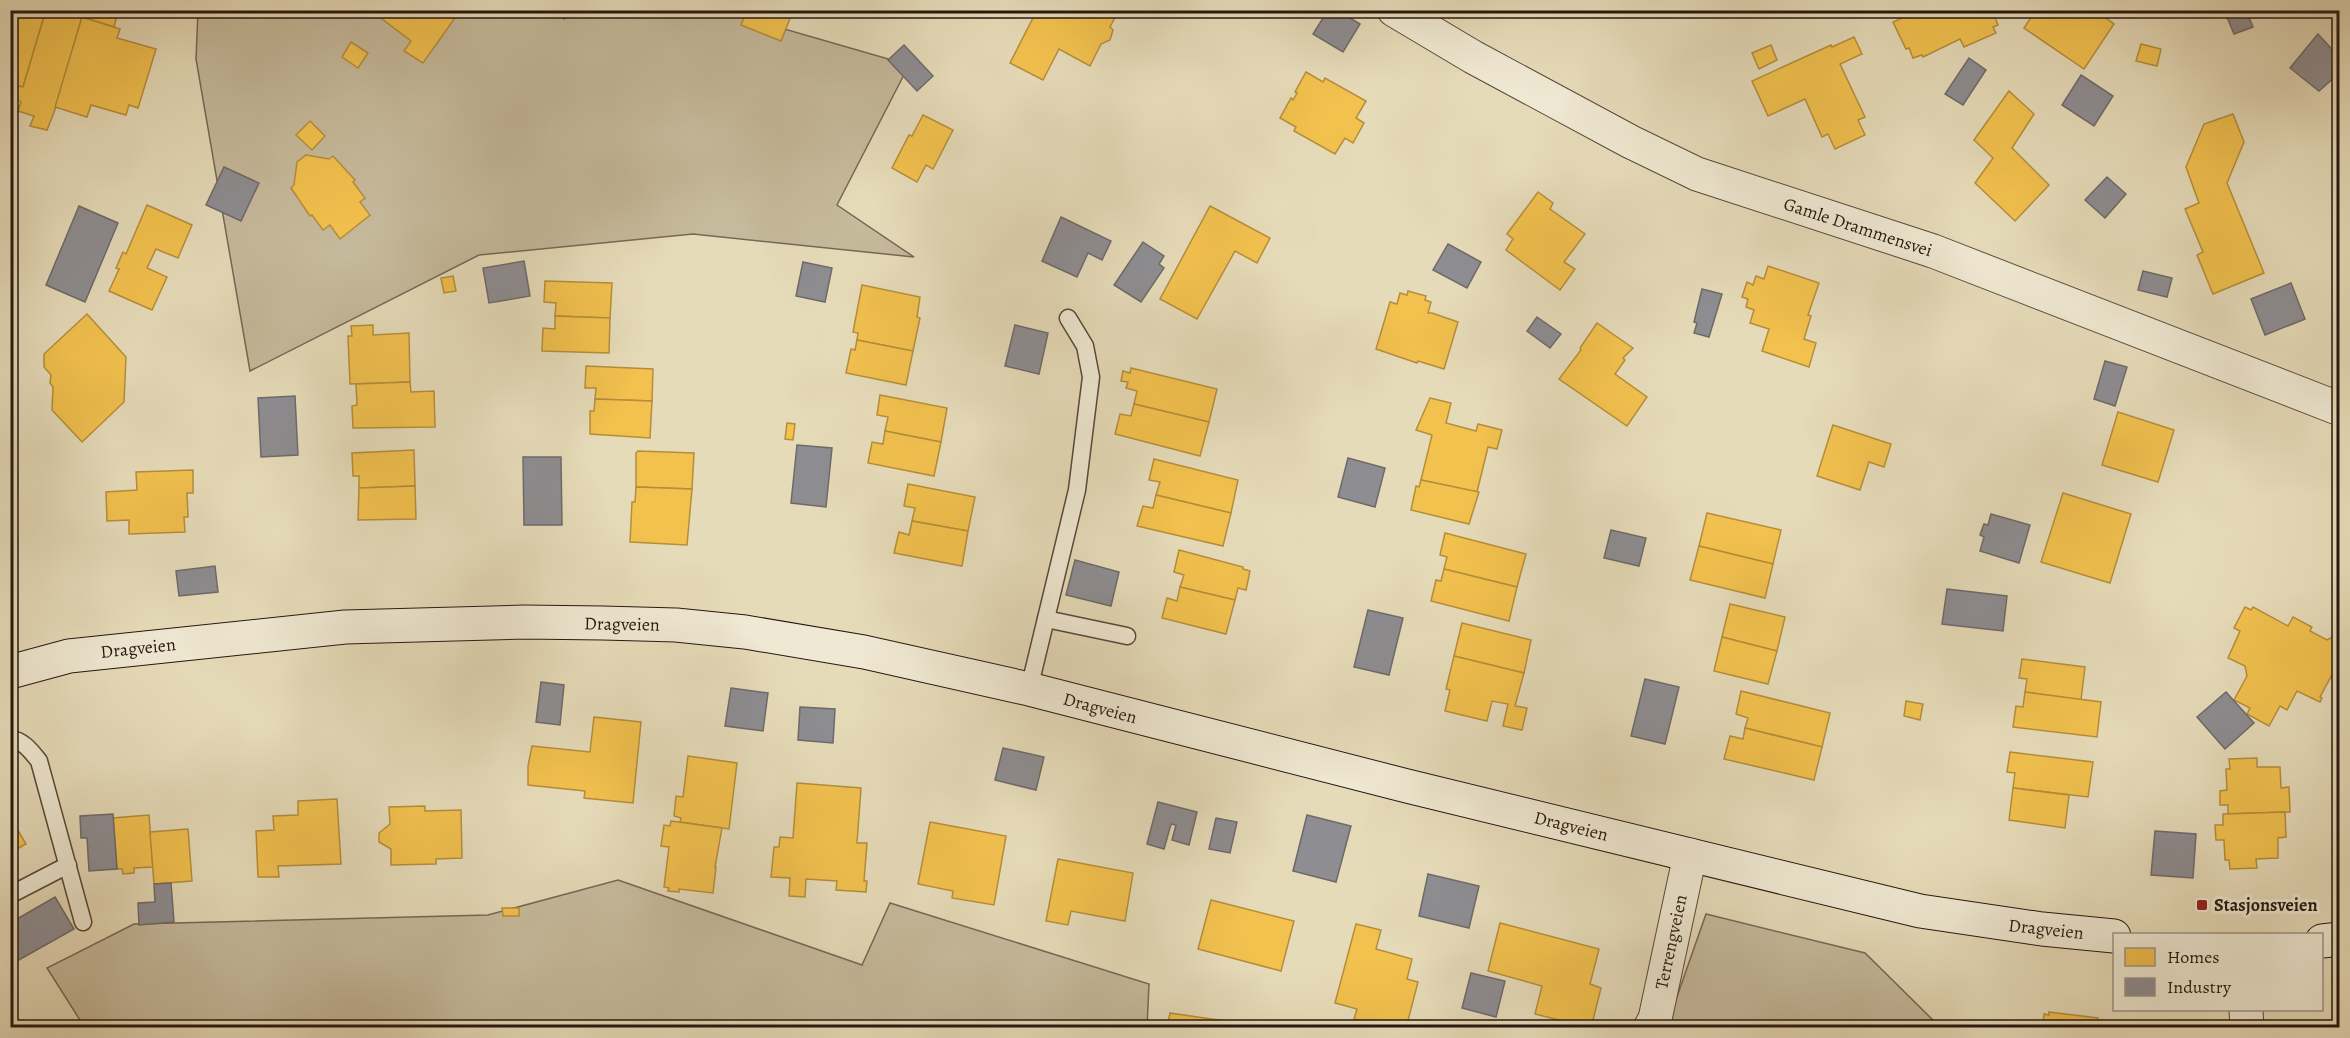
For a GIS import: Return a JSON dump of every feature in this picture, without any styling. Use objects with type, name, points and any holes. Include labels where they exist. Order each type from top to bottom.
[{"type":"main road","name":"Gamle Drammensvei","points":[[1394,10],[1473,57],[1631,142],[1697,174],[1933,251],[2340,409]]},
{"type":"main road","name":"Dragveien","points":[[10,672],[69,656],[345,627],[524,622],[676,625],[745,632],[864,652],[1029,689],[1318,764],[1920,911],[2042,929],[2113,936]]},
{"type":"main road","name":"Dragveien","points":[[10,647],[69,656]]},
{"type":"main road","name":"Terrengveien","points":[[1650,1028],[1655,1019],[1690,855]]},
{"type":"main road","points":[[2323,941],[2340,939]]},
{"type":"main road","points":[[2246,1011],[2247,1028]]},
{"type":"lane","points":[[1029,689],[1077,490],[1091,377],[1085,346],[1068,318]]},
{"type":"lane","points":[[1046,619],[1127,636]]},
{"type":"lane","points":[[10,739],[14,738],[27,746],[39,761],[83,922]]},
{"type":"lane","points":[[10,895],[68,865]]},
{"type":"shaded area","points":[[198,11],[722,11],[909,65],[837,205],[914,257],[693,234],[479,255],[250,371],[196,59]]},
{"type":"shaded area","points":[[618,880],[862,965],[890,903],[1149,984],[1147,1028],[85,1028],[47,968],[134,924],[488,915]]},
{"type":"shaded area","points":[[1706,914],[1865,953],[1940,1027],[1666,1028]]},
{"type":"building: Homes","points":[[10,10],[46,10],[23,87],[10,84]]},
{"type":"building: Homes","points":[[46,10],[98,10],[117,16],[114,27],[82,17],[47,130],[30,126],[34,116],[18,111],[21,102],[15,98],[18,86],[23,87]]},
{"type":"building: Homes","points":[[370,10],[451,10],[457,15],[423,63],[404,51],[411,41]]},
{"type":"building: Homes","points":[[747,10],[793,11],[781,41],[741,25]]},
{"type":"building: Homes","points":[[1037,10],[1119,10],[1110,27],[1113,30],[1110,40],[1101,44],[1090,66],[1059,49],[1043,80],[1010,63]]},
{"type":"building: Homes","points":[[1760,10],[1778,10],[1763,17]]},
{"type":"building: Homes","points":[[1909,10],[1980,10],[1981,14],[1992,10],[1998,25],[1993,27],[1996,33],[1964,47],[1960,39],[1923,57],[1922,55],[1913,58],[1893,22],[1911,14]]},
{"type":"building: Homes","points":[[2036,10],[2095,10],[2114,24],[2084,69],[2024,28]]},
{"type":"building: Homes","points":[[82,17],[120,29],[117,38],[156,49],[138,108],[129,105],[126,115],[91,105],[87,117],[55,107]]},
{"type":"building: Homes","points":[[1854,37],[1862,54],[1840,64],[1865,117],[1858,120],[1865,135],[1835,149],[1828,134],[1822,137],[1805,99],[1768,116],[1752,81]]},
{"type":"building: Homes","points":[[351,42],[368,53],[358,68],[342,57]]},
{"type":"building: Homes","points":[[2141,44],[2161,49],[2157,66],[2136,61]]},
{"type":"building: Homes","points":[[1771,45],[1777,60],[1759,69],[1752,53]]},
{"type":"building: Homes","points":[[2340,66],[2340,80],[2333,72]]},
{"type":"building: Homes","points":[[1306,72],[1323,82],[1325,78],[1366,101],[1356,118],[1364,123],[1353,143],[1345,138],[1335,154],[1294,131],[1296,127],[1280,118],[1291,98],[1293,100],[1297,93],[1295,92]]},
{"type":"building: Homes","points":[[2009,91],[2034,114],[2012,148],[2049,185],[2015,221],[1975,183],[1993,158],[1974,140]]},
{"type":"building: Homes","points":[[2233,114],[2244,142],[2227,183],[2264,273],[2213,294],[2197,255],[2203,252],[2185,209],[2199,203],[2186,167],[2204,124]]},
{"type":"building: Homes","points":[[923,115],[953,130],[933,169],[926,165],[917,182],[892,168],[909,135],[912,136]]},
{"type":"building: Homes","points":[[310,121],[325,136],[312,150],[296,135]]},
{"type":"building: Homes","points":[[306,155],[329,159],[333,156],[355,180],[353,182],[365,198],[360,202],[370,215],[340,239],[330,225],[323,230],[312,215],[310,216],[291,188],[294,185],[297,162]]},
{"type":"building: Homes","points":[[1538,192],[1553,203],[1550,209],[1585,234],[1564,262],[1575,269],[1560,290],[1506,250],[1513,239],[1507,234]]},
{"type":"building: Homes","points":[[147,205],[192,225],[178,258],[156,249],[147,268],[167,277],[152,310],[109,291],[119,269],[116,268],[123,252],[126,254]]},
{"type":"building: Homes","points":[[1210,206],[1270,238],[1257,263],[1235,251],[1197,319],[1160,299]]},
{"type":"building: Homes","points":[[1768,266],[1819,283],[1808,315],[1811,316],[1804,339],[1816,343],[1809,367],[1762,351],[1769,329],[1750,323],[1754,310],[1746,307],[1748,299],[1742,297],[1747,282],[1753,285],[1756,276],[1764,279]]},
{"type":"building: Homes","points":[[453,276],[456,291],[444,293],[441,278]]},
{"type":"building: Homes","points":[[545,281],[612,283],[610,318],[555,316],[556,303],[544,302]]},
{"type":"building: Homes","points":[[862,285],[920,297],[917,317],[920,318],[913,351],[857,340],[858,333],[853,332]]},
{"type":"building: Homes","points":[[1408,291],[1426,296],[1425,300],[1431,302],[1428,313],[1458,322],[1444,369],[1418,361],[1417,363],[1376,349],[1390,302],[1397,304],[1400,293],[1407,295]]},
{"type":"building: Homes","points":[[87,314],[126,357],[124,402],[82,442],[52,410],[53,387],[50,383],[51,375],[44,367],[44,354]]},
{"type":"building: Homes","points":[[555,316],[610,318],[609,353],[542,351],[543,328],[555,329]]},
{"type":"building: Homes","points":[[1597,323],[1633,348],[1623,358],[1625,360],[1615,374],[1647,397],[1627,426],[1559,379],[1581,350],[1580,348]]},
{"type":"building: Homes","points":[[373,325],[373,335],[409,333],[410,382],[350,384],[348,336],[352,336],[351,326]]},
{"type":"building: Homes","points":[[857,340],[913,351],[906,385],[846,373],[851,349],[855,350]]},
{"type":"building: Homes","points":[[586,366],[653,369],[652,401],[595,399],[596,388],[585,388]]},
{"type":"building: Homes","points":[[1131,368],[1217,389],[1209,422],[1134,404],[1137,391],[1126,388],[1128,382],[1121,381],[1123,371],[1130,373]]},
{"type":"building: Homes","points":[[410,382],[411,392],[434,391],[435,427],[353,428],[352,406],[357,405],[356,384]]},
{"type":"building: Homes","points":[[880,395],[947,408],[941,442],[885,431],[888,417],[877,415]]},
{"type":"building: Homes","points":[[1430,398],[1451,403],[1446,423],[1476,431],[1478,424],[1502,430],[1497,449],[1488,447],[1477,492],[1421,480],[1432,435],[1416,430]]},
{"type":"building: Homes","points":[[595,399],[652,401],[650,438],[590,434],[590,411],[594,411]]},
{"type":"building: Homes","points":[[1134,404],[1209,422],[1200,456],[1115,434],[1120,414],[1131,416]]},
{"type":"building: Homes","points":[[2118,412],[2174,430],[2158,482],[2102,465]]},
{"type":"building: Homes","points":[[787,423],[795,424],[793,440],[785,439]]},
{"type":"building: Homes","points":[[1833,425],[1891,444],[1884,467],[1869,462],[1860,490],[1817,476]]},
{"type":"building: Homes","points":[[885,431],[941,442],[934,476],[868,463],[872,442],[883,444]]},
{"type":"building: Homes","points":[[414,450],[415,486],[359,488],[359,476],[353,476],[352,453]]},
{"type":"building: Homes","points":[[638,451],[694,453],[692,489],[636,487],[636,453]]},
{"type":"building: Homes","points":[[1154,459],[1238,480],[1231,513],[1156,495],[1160,482],[1149,480]]},
{"type":"building: Homes","points":[[193,470],[193,493],[187,493],[188,517],[184,517],[185,532],[129,534],[129,520],[107,521],[106,492],[137,490],[136,472]]},
{"type":"building: Homes","points":[[1421,480],[1479,492],[1469,524],[1411,510],[1416,486],[1419,487]]},
{"type":"building: Homes","points":[[908,484],[975,497],[968,531],[912,521],[915,508],[904,506]]},
{"type":"building: Homes","points":[[415,486],[416,519],[358,520],[359,488]]},
{"type":"building: Homes","points":[[636,487],[692,489],[687,545],[630,542],[632,502],[635,502]]},
{"type":"building: Homes","points":[[2063,493],[2131,514],[2110,583],[2041,562]]},
{"type":"building: Homes","points":[[1156,495],[1231,513],[1223,546],[1137,526],[1143,506],[1153,508]]},
{"type":"building: Homes","points":[[1707,513],[1781,530],[1773,564],[1699,546]]},
{"type":"building: Homes","points":[[912,521],[968,531],[962,566],[894,553],[899,532],[909,535]]},
{"type":"building: Homes","points":[[1445,533],[1526,554],[1517,587],[1444,569],[1447,557],[1440,555]]},
{"type":"building: Homes","points":[[1699,546],[1773,564],[1765,598],[1690,580]]},
{"type":"building: Homes","points":[[1179,550],[1243,567],[1250,571],[1246,590],[1238,588],[1235,600],[1180,587],[1184,575],[1174,572]]},
{"type":"building: Homes","points":[[1444,569],[1517,587],[1509,621],[1431,601],[1436,580],[1441,581]]},
{"type":"building: Homes","points":[[1180,587],[1235,600],[1226,634],[1162,618],[1167,598],[1177,601]]},
{"type":"building: Homes","points":[[1730,604],[1785,617],[1777,651],[1722,637]]},
{"type":"building: Homes","points":[[2245,607],[2251,610],[2253,607],[2288,626],[2293,617],[2312,627],[2310,631],[2327,640],[2331,638],[2340,622],[2340,660],[2320,697],[2322,698],[2320,702],[2297,691],[2287,710],[2280,706],[2269,726],[2247,714],[2250,708],[2234,700],[2247,676],[2245,666],[2228,658],[2240,631],[2234,628]]},
{"type":"building: Homes","points":[[1462,623],[1531,640],[1524,673],[1454,656]]},
{"type":"building: Homes","points":[[1722,637],[1777,651],[1768,684],[1714,671]]},
{"type":"building: Homes","points":[[1454,656],[1524,673],[1515,706],[1527,708],[1522,730],[1503,726],[1508,704],[1492,701],[1487,721],[1445,711],[1450,690],[1446,689]]},
{"type":"building: Homes","points":[[2022,659],[2085,667],[2081,700],[2025,692],[2027,679],[2019,678]]},
{"type":"building: Homes","points":[[1741,691],[1830,713],[1822,747],[1745,728],[1748,718],[1736,714]]},
{"type":"building: Homes","points":[[2025,692],[2101,702],[2097,737],[2013,727],[2016,706],[2023,707]]},
{"type":"building: Homes","points":[[1906,701],[1923,704],[1920,720],[1904,716]]},
{"type":"building: Homes","points":[[594,717],[641,722],[633,803],[584,798],[585,791],[528,785],[528,766],[532,746],[590,752]]},
{"type":"building: Homes","points":[[1745,728],[1822,747],[1814,780],[1724,759],[1730,736],[1743,739]]},
{"type":"building: Homes","points":[[2010,752],[2093,762],[2088,797],[2013,788],[2015,773],[2007,772]]},
{"type":"building: Homes","points":[[688,756],[737,763],[729,829],[680,822],[681,818],[674,816],[676,796],[683,797]]},
{"type":"building: Homes","points":[[2257,758],[2257,767],[2280,767],[2281,788],[2289,787],[2290,812],[2228,814],[2228,805],[2220,805],[2220,791],[2227,790],[2226,769],[2230,769],[2229,759]]},
{"type":"building: Homes","points":[[797,783],[861,788],[857,843],[867,843],[864,881],[867,881],[866,892],[836,890],[837,881],[806,879],[805,897],[789,896],[790,878],[771,877],[774,847],[779,847],[780,837],[793,838]]},
{"type":"building: Homes","points":[[2013,788],[2069,795],[2065,828],[2009,820]]},
{"type":"building: Homes","points":[[337,799],[341,864],[278,866],[279,877],[258,877],[256,831],[274,830],[273,816],[298,815],[298,801]]},
{"type":"building: Homes","points":[[425,806],[425,811],[461,810],[462,858],[436,859],[436,864],[391,865],[391,849],[379,842],[379,833],[390,824],[389,807]]},
{"type":"building: Homes","points":[[2285,812],[2286,837],[2278,838],[2278,858],[2256,859],[2257,868],[2230,869],[2229,860],[2225,860],[2224,840],[2216,840],[2215,825],[2223,825],[2223,814]]},
{"type":"building: Homes","points":[[149,815],[153,867],[134,868],[134,873],[123,874],[122,869],[117,869],[113,818]]},
{"type":"building: Homes","points":[[10,817],[26,844],[10,853]]},
{"type":"building: Homes","points":[[671,821],[722,828],[713,893],[679,889],[679,892],[668,891],[669,888],[664,887],[669,847],[661,846],[664,825],[670,826]]},
{"type":"building: Homes","points":[[930,822],[1006,836],[994,905],[952,898],[953,891],[918,884]]},
{"type":"building: Homes","points":[[188,829],[192,881],[154,884],[150,832]]},
{"type":"building: Homes","points":[[1058,859],[1133,873],[1125,921],[1071,911],[1068,925],[1046,921]]},
{"type":"building: Homes","points":[[1211,900],[1294,921],[1281,971],[1198,949]]},
{"type":"building: Homes","points":[[502,908],[519,908],[519,916],[503,916]]},
{"type":"building: Homes","points":[[1500,923],[1599,949],[1590,984],[1601,988],[1591,1028],[1535,1014],[1542,986],[1488,971]]},
{"type":"building: Homes","points":[[1356,924],[1381,930],[1376,949],[1412,959],[1407,979],[1418,982],[1406,1028],[1363,1026],[1364,1021],[1354,1019],[1357,1009],[1335,1003]]},
{"type":"building: Homes","points":[[2049,1012],[2098,1018],[2098,1020],[2105,1021],[2104,1028],[2035,1028],[2035,1023],[2043,1024],[2044,1014],[2049,1015]]},
{"type":"building: Homes","points":[[1170,1013],[1225,1021],[1225,1028],[1167,1028]]},
{"type":"building: Industry","points":[[560,10],[583,10],[564,19]]},
{"type":"building: Industry","points":[[1328,10],[1337,10],[1360,24],[1343,52],[1313,34]]},
{"type":"building: Industry","points":[[2224,10],[2246,10],[2253,27],[2234,34]]},
{"type":"building: Industry","points":[[2318,34],[2340,58],[2340,66],[2333,72],[2336,76],[2319,91],[2290,68]]},
{"type":"building: Industry","points":[[904,45],[933,76],[917,91],[888,60]]},
{"type":"building: Industry","points":[[1969,58],[1986,70],[1963,105],[1945,94]]},
{"type":"building: Industry","points":[[2081,75],[2113,96],[2094,126],[2062,105]]},
{"type":"building: Industry","points":[[224,167],[259,183],[241,221],[206,205]]},
{"type":"building: Industry","points":[[2107,177],[2126,194],[2105,218],[2085,200]]},
{"type":"building: Industry","points":[[79,206],[118,223],[85,302],[46,285]]},
{"type":"building: Industry","points":[[1061,217],[1111,241],[1102,260],[1088,253],[1077,277],[1042,261]]},
{"type":"building: Industry","points":[[1143,242],[1164,256],[1159,264],[1164,268],[1141,302],[1114,285]]},
{"type":"building: Industry","points":[[1448,244],[1481,262],[1467,288],[1433,270]]},
{"type":"building: Industry","points":[[524,261],[530,296],[489,303],[483,268]]},
{"type":"building: Industry","points":[[803,262],[832,268],[825,302],[796,296]]},
{"type":"building: Industry","points":[[2143,271],[2172,278],[2167,297],[2138,290]]},
{"type":"building: Industry","points":[[2291,283],[2305,319],[2265,335],[2251,299]]},
{"type":"building: Industry","points":[[1702,289],[1722,294],[1709,337],[1694,333],[1697,323],[1694,322]]},
{"type":"building: Industry","points":[[1537,317],[1561,334],[1550,348],[1527,331]]},
{"type":"building: Industry","points":[[1015,325],[1048,333],[1039,374],[1005,366]]},
{"type":"building: Industry","points":[[2105,361],[2127,367],[2115,406],[2094,399]]},
{"type":"building: Industry","points":[[295,396],[298,455],[261,457],[258,398]]},
{"type":"building: Industry","points":[[797,445],[832,448],[826,507],[791,503]]},
{"type":"building: Industry","points":[[523,457],[561,457],[562,525],[524,525]]},
{"type":"building: Industry","points":[[1348,458],[1385,468],[1375,507],[1338,497]]},
{"type":"building: Industry","points":[[1991,514],[2030,525],[2019,563],[1980,551],[1984,537],[1980,535],[1984,524],[1988,525]]},
{"type":"building: Industry","points":[[1611,530],[1646,538],[1639,566],[1604,558]]},
{"type":"building: Industry","points":[[1075,560],[1119,572],[1111,606],[1066,595]]},
{"type":"building: Industry","points":[[215,566],[218,592],[179,596],[176,571]]},
{"type":"building: Industry","points":[[1947,589],[2007,596],[2003,631],[1942,624]]},
{"type":"building: Industry","points":[[1368,610],[1403,618],[1389,675],[1354,667]]},
{"type":"building: Industry","points":[[1645,679],[1679,687],[1665,744],[1631,736]]},
{"type":"building: Industry","points":[[541,682],[564,685],[560,725],[536,722]]},
{"type":"building: Industry","points":[[731,688],[768,693],[763,731],[725,726]]},
{"type":"building: Industry","points":[[2226,692],[2254,723],[2225,749],[2197,717]]},
{"type":"building: Industry","points":[[800,707],[835,709],[833,743],[798,740]]},
{"type":"building: Industry","points":[[1003,748],[1044,757],[1036,790],[995,780]]},
{"type":"building: Industry","points":[[1158,802],[1197,812],[1189,845],[1172,840],[1176,825],[1171,824],[1164,849],[1147,844]]},
{"type":"building: Industry","points":[[113,814],[117,869],[89,871],[87,838],[81,838],[80,816]]},
{"type":"building: Industry","points":[[1307,815],[1351,826],[1336,882],[1293,871]]},
{"type":"building: Industry","points":[[1216,818],[1237,822],[1230,853],[1209,849]]},
{"type":"building: Industry","points":[[2155,831],[2196,834],[2193,878],[2151,875]]},
{"type":"building: Industry","points":[[1428,874],[1479,886],[1469,928],[1419,916]]},
{"type":"building: Industry","points":[[171,883],[174,922],[139,925],[138,903],[155,902],[154,884]]},
{"type":"building: Industry","points":[[55,897],[74,929],[10,965],[10,923]]},
{"type":"building: Industry","points":[[1471,973],[1505,981],[1496,1017],[1462,1008]]},
{"type":"place","name":"Stasjonsveien","points":[[2202,905]]}]
